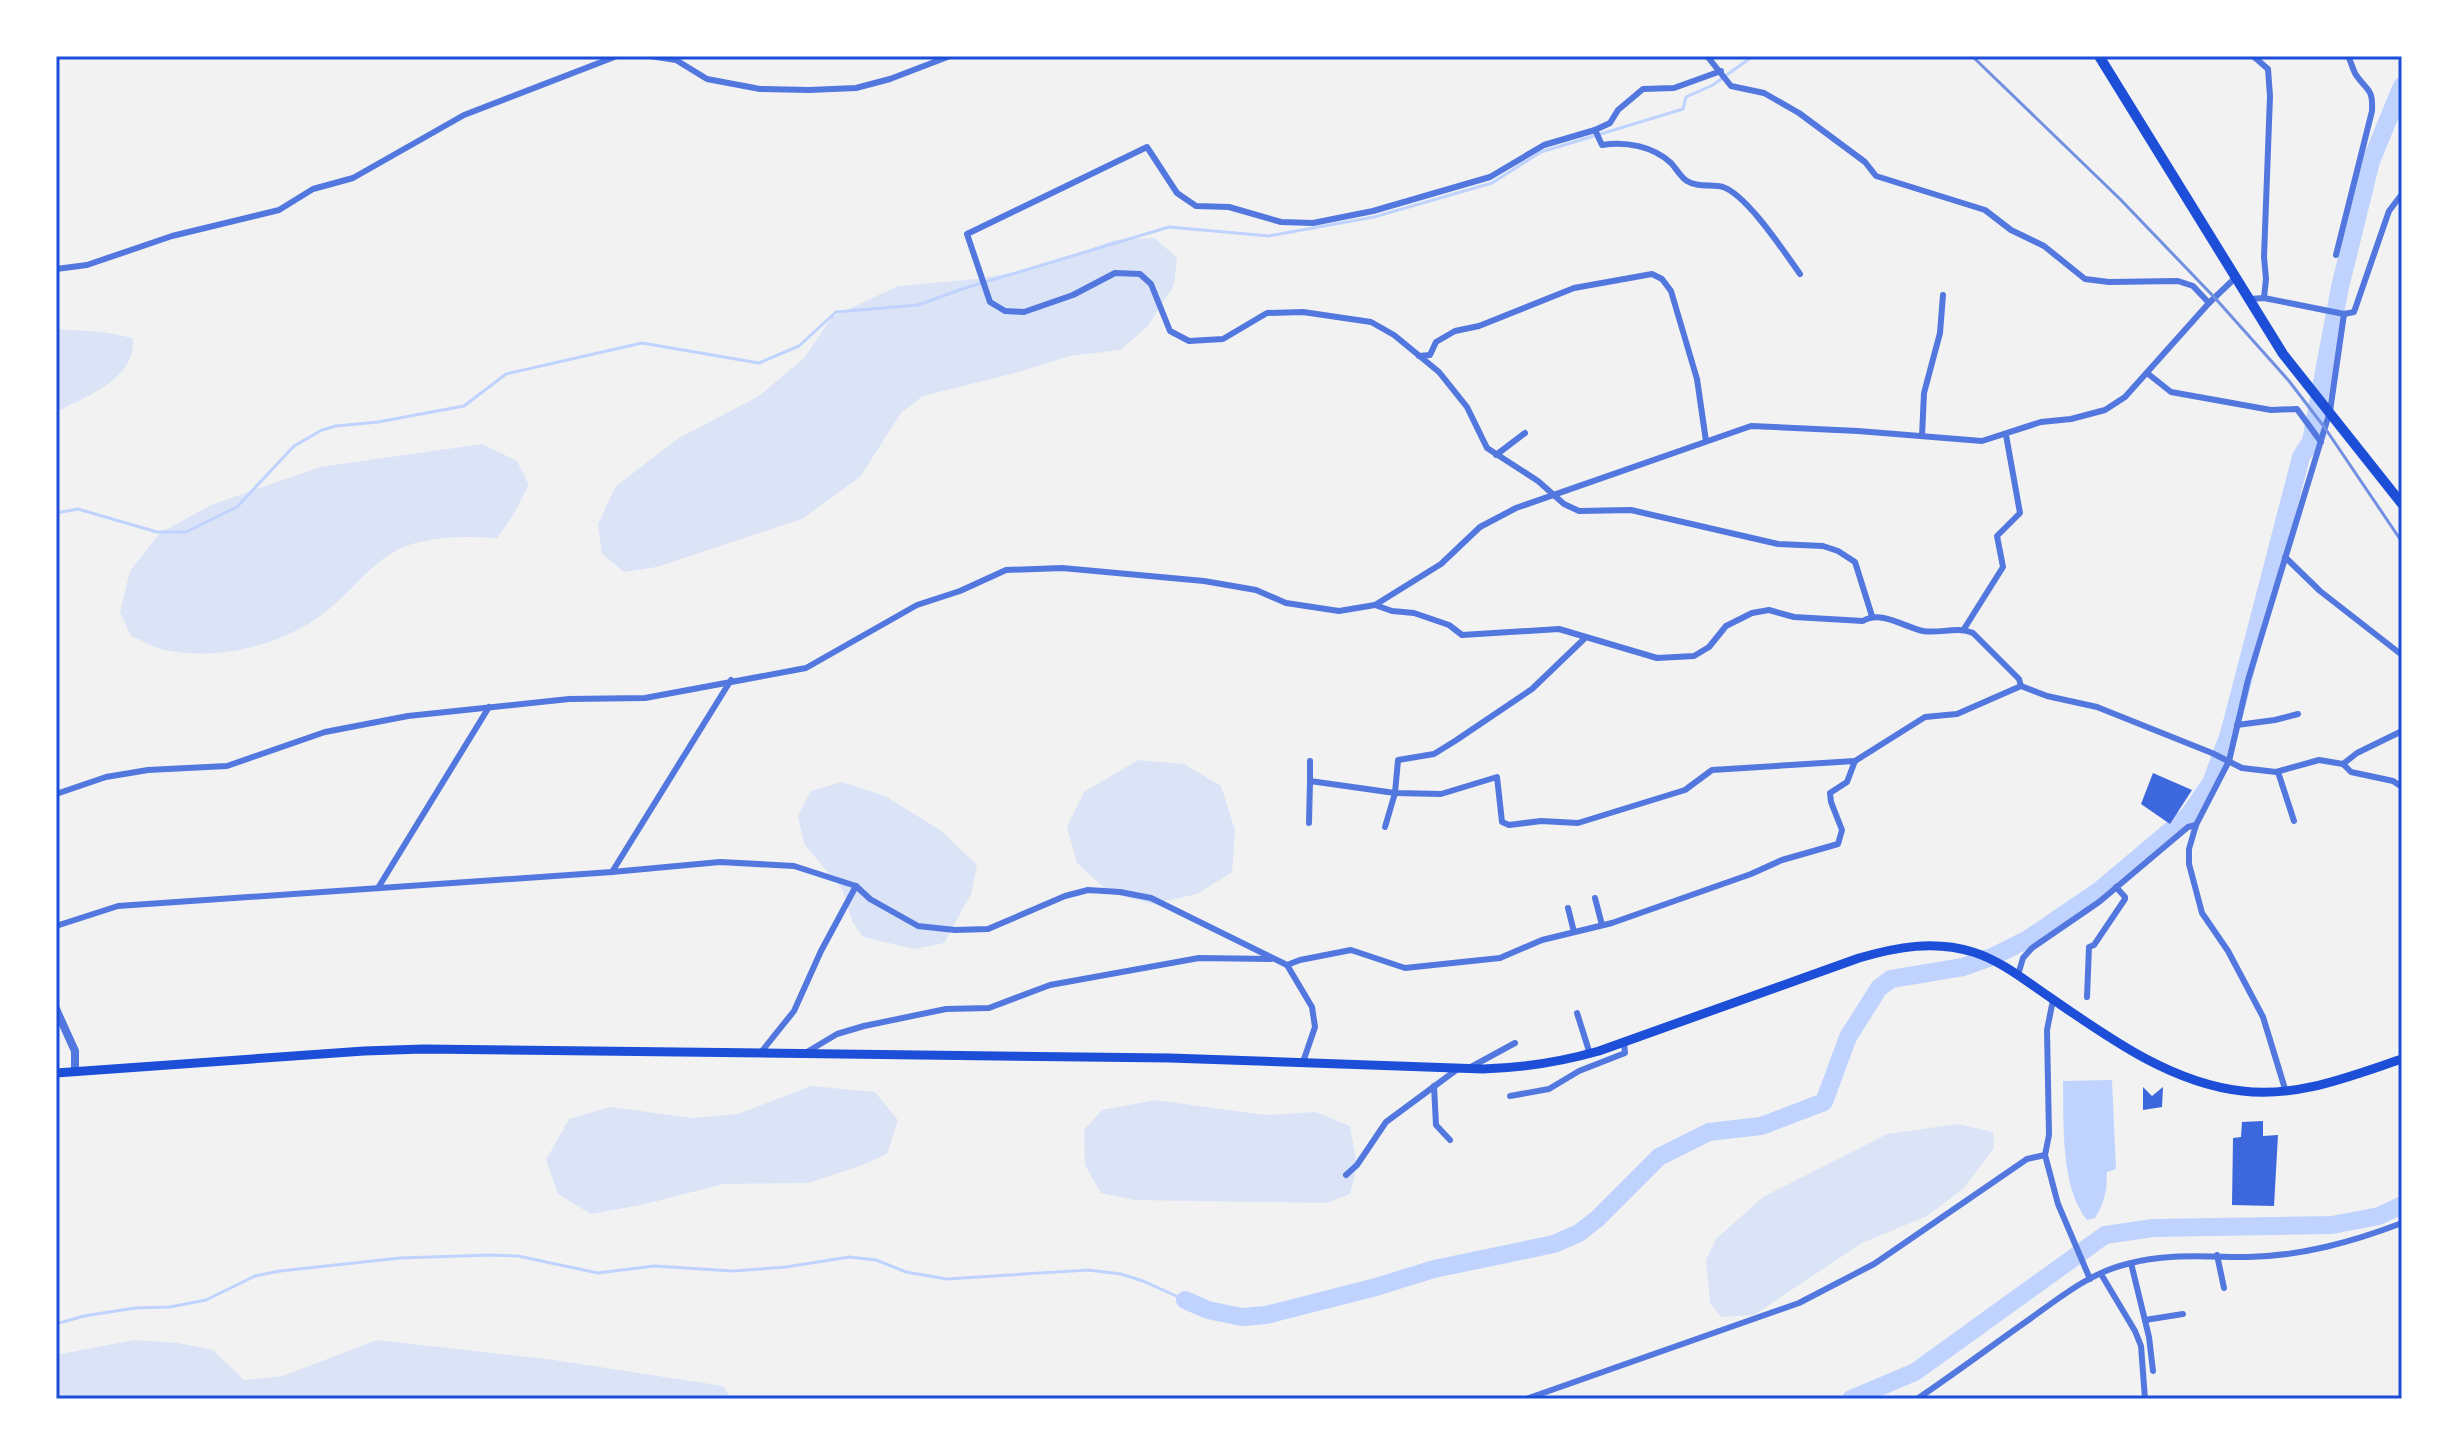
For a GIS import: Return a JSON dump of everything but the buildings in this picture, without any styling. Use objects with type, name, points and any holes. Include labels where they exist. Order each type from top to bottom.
[{"type":"highway","points":[[2099,56],[2283,354],[2402,504]]},
{"type":"main road","points":[[56,1073],[408,1049],[762,1051],[1523,1068],[1590,1054],[1896,947],[1922,945],[1976,953],[2018,975],[2128,1048],[2163,1068],[2199,1082],[2242,1091],[2286,1092],[2317,1087],[2402,1059]]},
{"type":"street","points":[[56,269],[87,265],[172,236],[279,210],[313,189],[353,178],[464,115],[617,56]]},
{"type":"street","points":[[650,56],[676,60],[707,79],[760,89],[809,90],[856,88],[890,79],[950,56]]},
{"type":"street","points":[[1707,56],[1731,86],[1764,93],[1799,113],[1865,162],[1876,176],[1985,210],[2011,230],[2044,246],[2085,279],[2109,282],[2178,281],[2193,286],[2209,303]]},
{"type":"street","points":[[2253,56],[2268,69],[2270,96],[2264,298]]},
{"type":"street","points":[[2336,255],[2373,98],[2367,84],[2356,75],[2348,56]]},
{"type":"street","points":[[1721,71],[1674,88],[1643,89],[1618,110],[1610,123],[1596,132],[1544,145],[1490,177],[1373,211],[1313,223],[1281,222],[1229,207],[1196,206],[1177,193],[1147,147],[967,234],[990,302],[1005,311],[1024,312],[1073,295],[1115,273],[1140,274],[1151,284],[1170,331],[1189,341],[1223,339],[1267,313],[1303,312],[1371,322],[1394,335],[1439,372],[1467,407],[1487,448],[1538,481],[1551,496],[1579,511],[1631,510],[1778,544],[1823,546],[1838,551],[1855,562],[1872,616]]},
{"type":"street","points":[[1596,132],[1602,145],[1622,142],[1651,151],[1669,161],[1687,181],[1723,187],[1736,193],[1778,242],[1800,274]]},
{"type":"street","points":[[2247,300],[2264,298],[2328,312],[2354,312],[2389,211],[2402,194]]},
{"type":"street","points":[[1419,356],[1430,355],[1436,342],[1455,331],[1479,326],[1574,288],[1652,274],[1662,279],[1671,291],[1697,379],[1706,441]]},
{"type":"street","points":[[56,794],[106,777],[148,770],[227,766],[339,729],[408,716],[569,699],[645,698],[806,668],[917,605],[960,591],[1006,570],[1062,568],[1204,581],[1256,590],[1286,603],[1339,611],[1375,605],[1441,564],[1480,527],[1516,508],[1751,426],[1982,441],[2041,422],[2071,419],[2105,410],[2125,397],[2234,279]]},
{"type":"street","points":[[1922,436],[1924,393],[1940,333],[1943,295]]},
{"type":"street","points":[[2286,1092],[2263,1017],[2228,951],[2202,913],[2189,864],[2189,849],[2196,825],[2229,761],[2285,557],[2321,442],[2344,314]]},
{"type":"street","points":[[2147,373],[2171,392],[2271,410],[2297,409],[2321,442]]},
{"type":"street","points":[[1496,455],[1525,433]]},
{"type":"street","points":[[1964,629],[2003,567],[1997,536],[2020,513],[2006,435]]},
{"type":"street","points":[[2285,557],[2320,591],[2402,655]]},
{"type":"street","points":[[1375,605],[1392,611],[1414,613],[1449,625],[1462,635],[1559,629],[1584,639],[1657,658],[1694,656],[1709,647],[1726,626],[1752,613],[1769,610],[1794,617],[1863,621],[1872,616],[1930,632],[1964,629],[1973,633],[2019,679],[2021,686]]},
{"type":"street","points":[[1385,827],[1395,793],[1398,760],[1434,754],[1455,741],[1532,689],[1584,639]]},
{"type":"street","points":[[612,872],[731,680]]},
{"type":"street","points":[[1310,781],[1395,793],[1441,794],[1497,777],[1502,822],[1509,825],[1541,821],[1578,823],[1685,790],[1712,770],[1855,761],[1925,717],[1957,714],[2021,686],[2047,696],[2097,707],[2242,768],[2278,772],[2319,760],[2343,764],[2351,772],[2393,781],[2402,787]]},
{"type":"street","points":[[378,888],[489,707]]},
{"type":"street","points":[[2237,725],[2298,714]]},
{"type":"street","points":[[2343,764],[2357,753],[2402,731]]},
{"type":"street","points":[[1309,823],[1310,761]]},
{"type":"street","points":[[1287,965],[1351,950],[1405,968],[1500,958],[1542,940],[1602,925],[1738,879],[1782,860],[1838,844],[1842,830],[1830,793],[1847,782],[1855,761]]},
{"type":"street","points":[[2278,772],[2294,821]]},
{"type":"street","points":[[2018,975],[2023,958],[2032,948],[2099,902],[2188,827],[2196,825]]},
{"type":"street","points":[[56,926],[118,906],[720,862],[794,866],[856,886],[870,899],[918,926],[955,930],[988,929],[1065,896],[1088,890],[1120,892],[1151,898],[1287,965],[1312,1007],[1315,1027],[1303,1062]]},
{"type":"street","points":[[762,1051],[794,1011],[821,951],[856,886]]},
{"type":"street","points":[[2087,997],[2089,947],[2094,945],[2125,897],[2116,887]]},
{"type":"street","points":[[1595,898],[1602,925]]},
{"type":"street","points":[[1568,908],[1574,932]]},
{"type":"street","points":[[807,1052],[837,1034],[864,1026],[946,1009],[989,1008],[1050,985],[1199,958],[1274,959]]},
{"type":"street","points":[[2053,999],[2047,1030],[2049,1135],[2045,1155],[2069,1232],[2090,1279]]},
{"type":"street","points":[[56,1009],[75,1051],[75,1072]]},
{"type":"street","points":[[1577,1013],[1590,1054]]},
{"type":"street","points":[[1510,1096],[1549,1089],[1579,1071],[1625,1053],[1624,1042]]},
{"type":"street","points":[[1346,1175],[1357,1165],[1386,1122],[1434,1086],[1515,1043]]},
{"type":"street","points":[[1434,1086],[1436,1125],[1450,1140]]},
{"type":"street","points":[[1526,1399],[1799,1303],[1874,1264],[2027,1159],[2045,1155]]},
{"type":"street","points":[[1917,1399],[2090,1279],[2131,1263],[2156,1258],[2296,1254],[2359,1239],[2402,1223]]},
{"type":"street","points":[[2217,1255],[2224,1288]]},
{"type":"street","points":[[2131,1263],[2153,1371]]},
{"type":"street","points":[[2101,1274],[2141,1346],[2145,1399]]},
{"type":"street","points":[[2145,1320],[2183,1314]]},
{"type":"shaded area","points":[[1155,238],[1177,258],[1174,285],[1148,326],[1120,350],[1070,356],[923,396],[901,413],[860,477],[802,519],[657,567],[624,572],[602,554],[598,524],[616,486],[679,438],[759,396],[804,358],[832,317],[898,286],[976,279],[1034,269],[1115,240]]},
{"type":"shaded area","points":[[56,329],[103,332],[133,338],[132,352],[118,375],[95,393],[56,412]]},
{"type":"shaded area","points":[[482,444],[517,461],[529,485],[497,538],[444,538],[422,541],[400,549],[380,561],[319,617],[278,639],[256,646],[233,651],[187,653],[161,649],[131,636],[120,612],[130,571],[160,533],[211,505],[320,467]]},
{"type":"shaded area","points":[[1138,760],[1184,764],[1221,786],[1235,830],[1232,872],[1197,894],[1153,904],[1110,893],[1077,863],[1067,827],[1084,792]]},
{"type":"shaded area","points":[[842,782],[885,796],[940,830],[977,865],[971,894],[944,943],[914,949],[863,937],[853,923],[842,889],[804,844],[798,816],[811,791]]},
{"type":"shaded area","points":[[811,1086],[875,1092],[898,1120],[887,1154],[808,1183],[724,1184],[591,1214],[558,1194],[546,1160],[569,1119],[610,1107],[693,1118],[738,1114]]},
{"type":"shaded area","points":[[1155,1100],[1265,1115],[1316,1112],[1350,1126],[1357,1166],[1350,1194],[1327,1203],[1135,1200],[1101,1193],[1085,1165],[1084,1130],[1102,1110]]},
{"type":"shaded area","points":[[1958,1124],[1993,1132],[1994,1148],[1963,1189],[1927,1216],[1862,1243],[1754,1315],[1721,1317],[1710,1303],[1706,1260],[1716,1239],[1763,1197],[1887,1134]]},
{"type":"shaded area","points":[[134,1340],[178,1343],[213,1350],[244,1380],[283,1376],[377,1340],[554,1360],[723,1386],[731,1399],[56,1399],[56,1355]]},
{"type":"water","points":[[2112,1080],[2116,1169],[2107,1172],[2101,1207],[2095,1218],[2087,1220],[2078,1206],[2068,1172],[2063,1081]]},
{"type":"waterway","points":[[56,513],[78,509],[157,532],[186,532],[237,507],[294,446],[322,430],[464,406],[506,374],[642,343],[759,363],[799,346],[836,312],[918,305],[1169,227],[1269,236],[1374,217],[1492,183],[1541,152],[1683,109],[1686,97],[1713,85],[1753,56]]},
{"type":"waterway","points":[[1185,1300],[1208,1310],[1242,1317],[1266,1315],[1434,1269],[1554,1244],[1579,1233],[1659,1157],[1709,1132],[1761,1126],[1824,1102],[1848,1037],[1879,988],[1891,979],[1963,967],[2028,939],[2100,890],[2188,816],[2211,783],[2229,734],[2301,457],[2311,441],[2340,287],[2371,161],[2402,86]]},
{"type":"waterway","points":[[1851,1399],[1915,1372],[2105,1235],[2153,1228],[2332,1225],[2379,1216],[2402,1205]]},
{"type":"waterway","points":[[56,1324],[84,1316],[206,1300],[255,1276],[280,1271],[400,1258],[491,1255],[518,1256],[598,1273],[654,1266],[733,1271],[849,1257],[876,1260],[906,1272],[947,1279],[1088,1270],[1121,1274],[1185,1300]]},
{"type":"railway","points":[[1972,56],[2120,199],[2289,381],[2325,428],[2402,542]]}]
